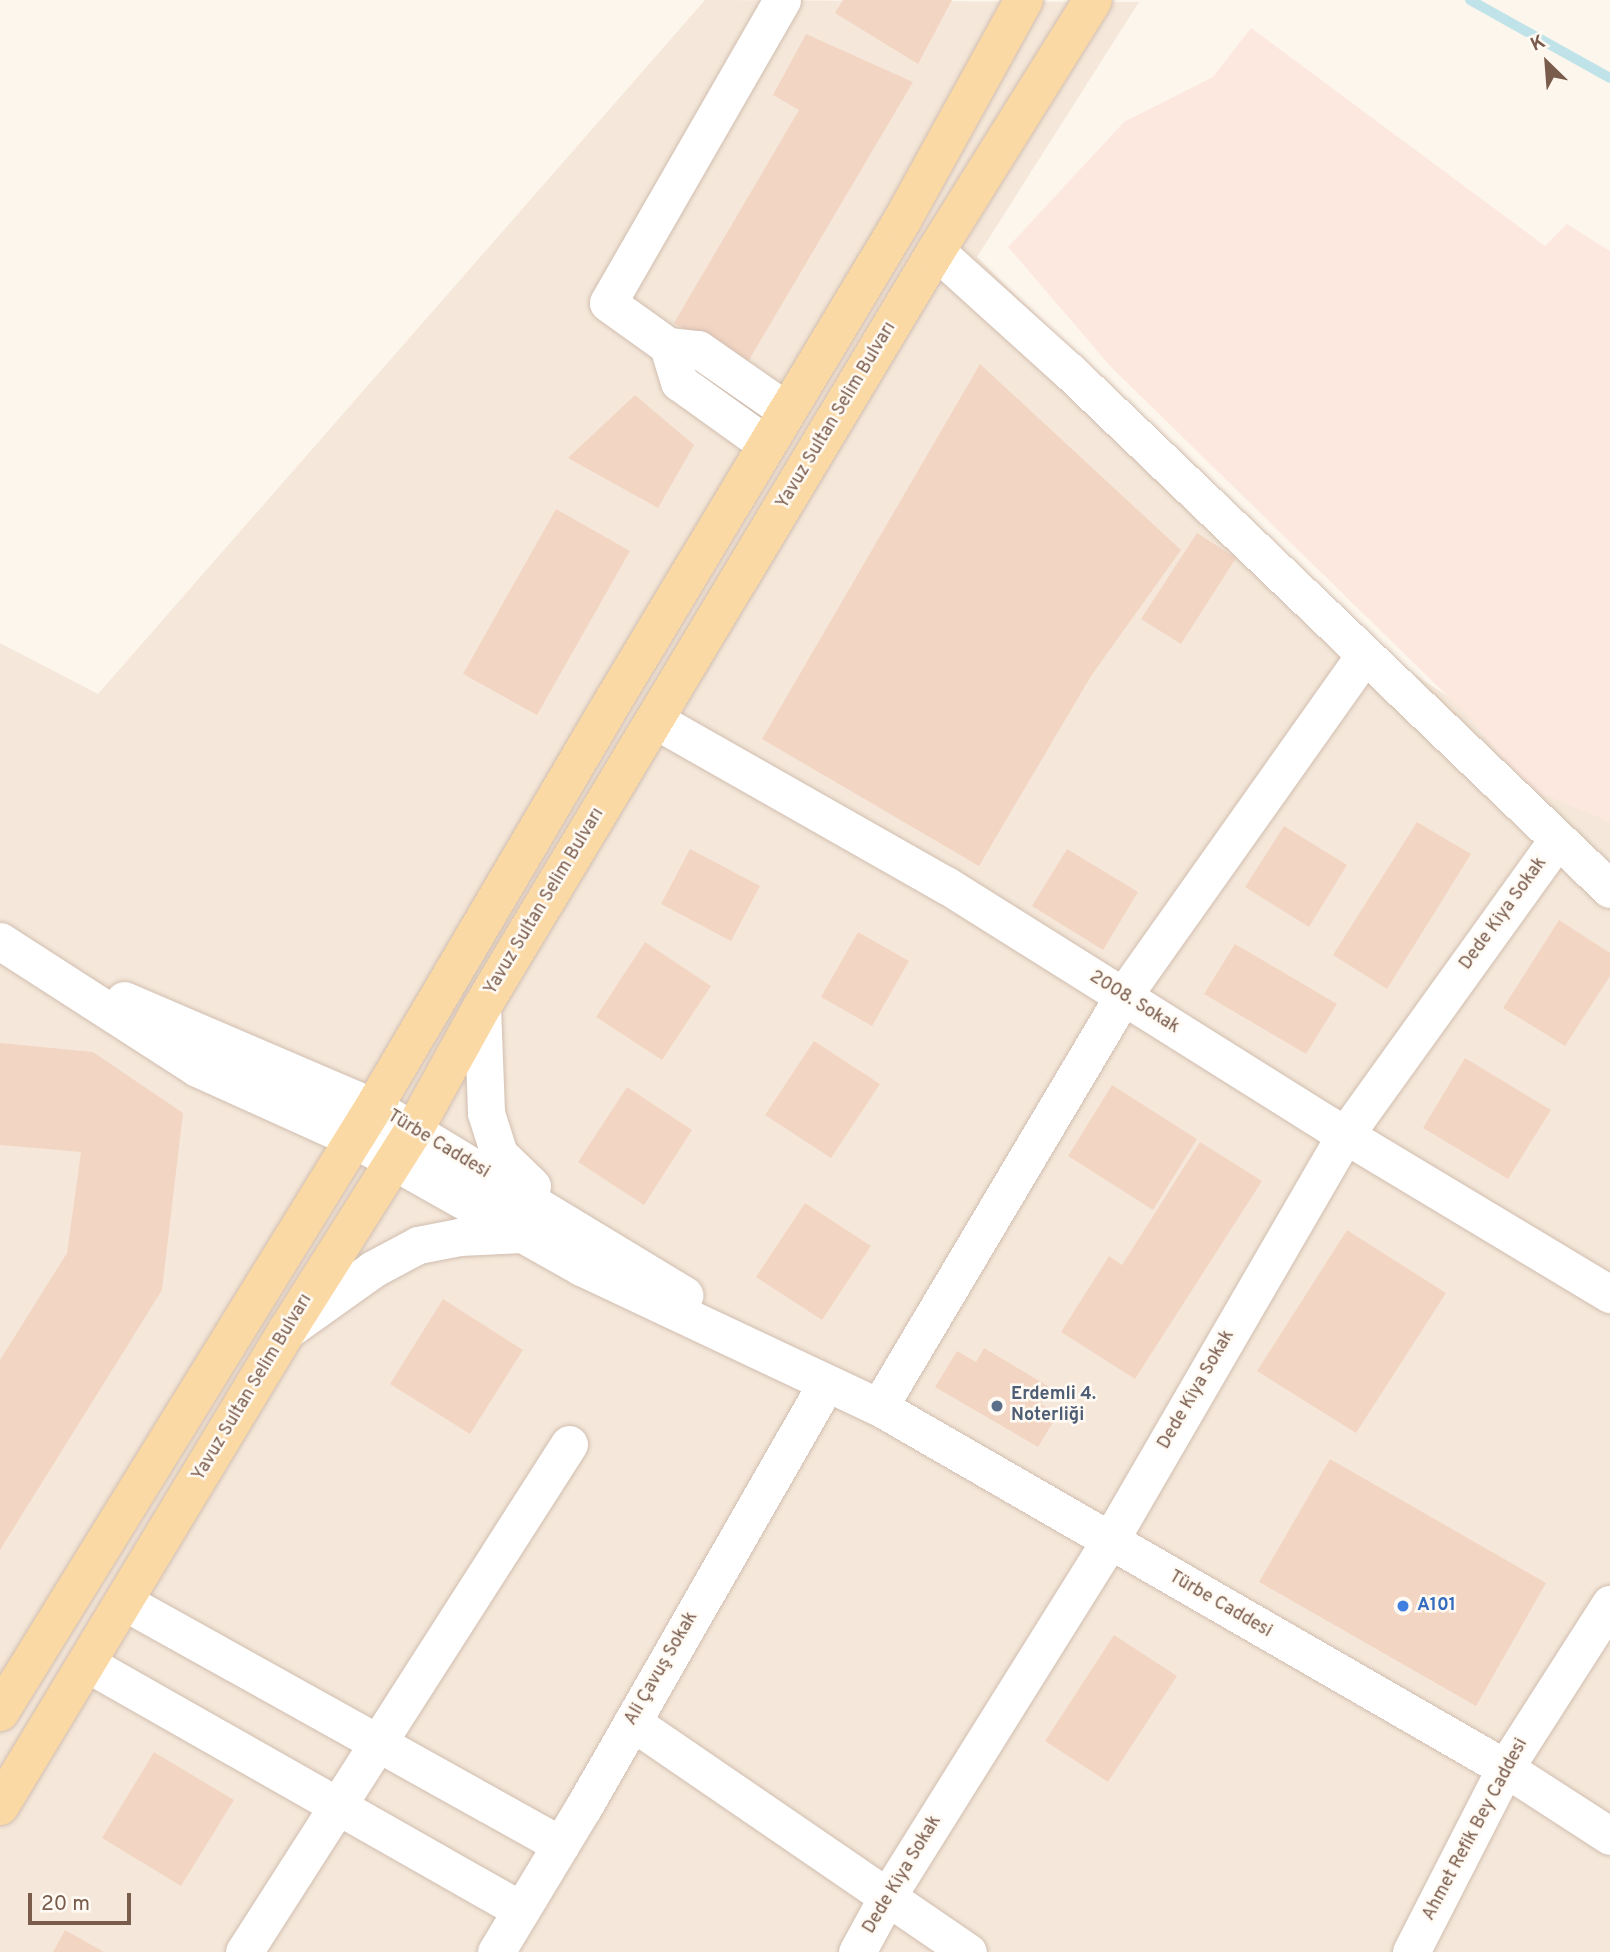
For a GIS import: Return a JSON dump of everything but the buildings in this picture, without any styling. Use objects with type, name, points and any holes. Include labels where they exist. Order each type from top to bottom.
[{"type":"main road","points":[[0,1712],[374,1107],[903,219],[1024,0]]},
{"type":"main road","name":"Yavuz Sultan Selim Bulvarı","points":[[0,1807],[288,1329],[414,1129],[482,1007],[936,251],[1093,0]]},
{"type":"street","points":[[782,0],[608,303],[668,346],[698,349],[787,411]]},
{"type":"street","points":[[936,251],[1069,372],[1556,841],[1610,889]]},
{"type":"street","points":[[668,346],[680,382],[767,444]]},
{"type":"street","points":[[879,1407],[1123,996],[1364,655]]},
{"type":"street","name":"2008. Sokak","points":[[655,720],[946,885],[1345,1135],[1610,1294]]},
{"type":"street","name":"Dede Kiya Sokak","points":[[857,1952],[887,1897],[1109,1542],[1345,1135],[1556,841]]},
{"type":"street","name":"Türbe Caddesi","points":[[12,948],[374,1107],[568,1222],[825,1385]]},
{"type":"street","name":"Türbe Caddesi","points":[[12,948],[197,1068],[354,1139],[581,1267],[825,1385],[879,1407],[1505,1768],[1610,1836]]},
{"type":"street","points":[[482,1007],[486,1113],[499,1154],[568,1222]]},
{"type":"street","points":[[288,1329],[373,1269],[418,1245],[459,1237],[523,1234]]},
{"type":"street","name":"Ali Çavuş Sokak","points":[[496,1952],[561,1845],[825,1385]]},
{"type":"street","points":[[244,1952],[569,1444]]},
{"type":"street","points":[[123,1601],[561,1845]]},
{"type":"street","name":"Ahmet Refik Bey Caddesi","points":[[1411,1952],[1505,1768],[1610,1604]]},
{"type":"street","points":[[86,1663],[521,1910]]},
{"type":"street","points":[[632,1722],[968,1952]]},
{"type":"shaded area","points":[[705,0],[1139,2],[977,257],[1379,651],[1569,776],[1610,796],[1610,1952],[0,1952],[0,643],[98,694]]},
{"type":"shaded area","points":[[1251,28],[1545,246],[1567,224],[1610,251],[1610,822],[1526,787],[1470,718],[1111,367],[1008,247],[1124,122],[1213,77]]},
{"type":"waterway","points":[[1470,0],[1610,78]]},
{"type":"place","name":"Erdemli 4. Noterliği","points":[[997,1406]]},
{"type":"place","name":"A101","points":[[1403,1606]]}]
